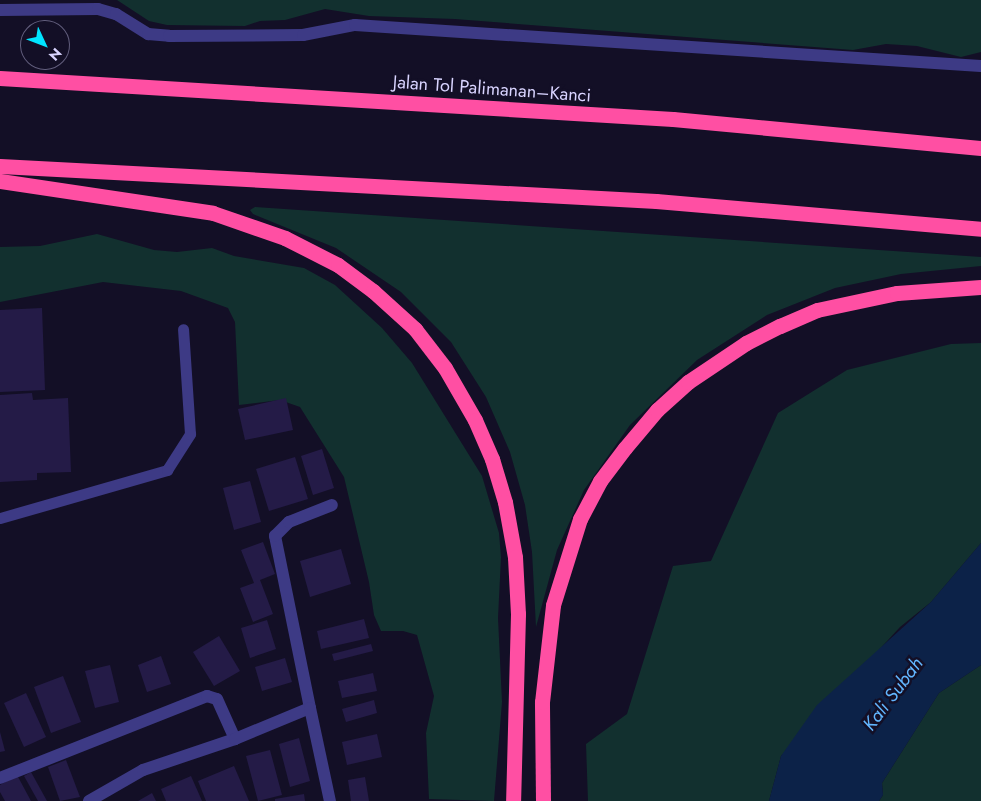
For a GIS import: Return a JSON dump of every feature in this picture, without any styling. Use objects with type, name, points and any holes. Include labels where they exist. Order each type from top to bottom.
[{"type":"highway","name":"Jalan Tol Palimanan–Kanci","points":[[0,78],[673,119],[981,148]]},
{"type":"highway","points":[[0,166],[656,201],[981,229]]},
{"type":"highway","points":[[0,181],[213,213],[285,238],[338,265],[373,291],[415,329],[445,368],[475,420],[492,458],[504,502],[515,557],[518,614],[513,801]]},
{"type":"highway","points":[[543,801],[542,702],[555,596],[580,519],[600,481],[641,429],[688,382],[717,362],[746,343],[817,310],[897,292],[981,287]]},
{"type":"street","points":[[0,10],[98,9],[116,14],[148,34],[169,36],[303,35],[355,25],[981,66]]},
{"type":"street","points":[[330,801],[275,536],[288,522],[332,505]]},
{"type":"street","points":[[0,778],[207,696],[217,698],[235,739]]},
{"type":"street","points":[[89,801],[144,770],[235,739],[310,708]]},
{"type":"lane","points":[[0,518],[168,470],[190,434],[183,329]]},
{"type":"green space","points":[[117,0],[981,0],[981,52],[961,57],[917,46],[886,44],[853,50],[455,19],[369,16],[325,9],[285,20],[260,21],[245,26],[167,25],[149,21]]},
{"type":"green space","points":[[255,207],[981,257],[981,266],[901,274],[835,288],[767,315],[697,360],[630,425],[584,490],[557,550],[536,627],[532,552],[525,505],[510,452],[486,397],[451,342],[401,292],[336,248],[253,214],[250,210]]},
{"type":"green space","points":[[97,234],[154,250],[177,252],[212,248],[234,256],[304,268],[335,285],[382,328],[412,363],[482,476],[499,533],[501,557],[498,618],[502,702],[494,801],[429,799],[426,733],[434,696],[417,635],[403,631],[381,631],[374,615],[369,582],[344,477],[300,407],[280,400],[239,405],[235,322],[228,308],[181,291],[103,282],[0,302],[0,247],[40,246]]},
{"type":"green space","points":[[981,343],[981,543],[931,602],[900,627],[781,756],[769,801],[588,801],[586,744],[627,714],[673,566],[711,561],[778,413],[847,370],[951,344]]},
{"type":"green space","points":[[981,665],[981,801],[879,801],[883,795],[882,783],[939,693]]},
{"type":"water","name":"Kali Subah","points":[[981,543],[981,665],[939,693],[882,783],[883,795],[879,801],[769,801],[781,756],[817,705],[931,602]]},
{"type":"building","points":[[42,308],[45,390],[0,392],[0,310]]},
{"type":"building","points":[[32,393],[33,400],[68,398],[71,472],[37,473],[37,480],[0,482],[0,395]]},
{"type":"building","points":[[286,398],[293,430],[245,440],[238,409]]},
{"type":"building","points":[[322,449],[334,488],[313,495],[301,456]]},
{"type":"building","points":[[295,457],[308,499],[269,511],[256,469]]},
{"type":"building","points":[[250,481],[261,522],[234,530],[223,488]]},
{"type":"building","points":[[263,542],[275,574],[260,580],[273,614],[253,622],[240,588],[254,583],[241,550]]},
{"type":"building","points":[[341,549],[351,584],[310,597],[300,561]]},
{"type":"building","points":[[364,619],[369,638],[321,649],[317,631]]},
{"type":"building","points":[[267,620],[276,649],[250,658],[241,628]]},
{"type":"building","points":[[219,636],[240,671],[214,686],[193,652]]},
{"type":"building","points":[[371,644],[373,651],[334,661],[332,654]]},
{"type":"building","points":[[161,656],[171,684],[147,692],[138,665]]},
{"type":"building","points":[[285,658],[292,682],[262,691],[255,667]]},
{"type":"building","points":[[110,665],[119,702],[95,708],[85,671]]},
{"type":"building","points":[[373,673],[377,691],[342,698],[338,681]]},
{"type":"building","points":[[63,676],[81,722],[51,733],[34,687]]},
{"type":"building","points":[[26,693],[46,737],[24,747],[4,703]]},
{"type":"building","points":[[374,700],[377,713],[346,722],[342,709]]},
{"type":"building","points":[[0,732],[5,751],[0,752]]},
{"type":"building","points":[[377,734],[382,757],[347,765],[342,742]]},
{"type":"building","points":[[299,738],[310,781],[290,787],[279,744]]},
{"type":"building","points":[[270,750],[282,795],[258,801],[246,756]]},
{"type":"building","points":[[66,760],[80,797],[60,801],[48,767]]},
{"type":"building","points":[[234,766],[249,801],[206,801],[198,781]]},
{"type":"building","points":[[31,772],[47,801],[38,801],[24,776]]},
{"type":"building","points":[[17,775],[31,801],[5,801],[0,792],[0,785]]},
{"type":"building","points":[[191,776],[202,801],[166,801],[161,789]]},
{"type":"building","points":[[365,777],[369,801],[351,801],[348,780]]},
{"type":"building","points":[[152,793],[156,801],[138,801]]},
{"type":"building","points":[[304,794],[305,801],[275,801],[275,799]]}]
